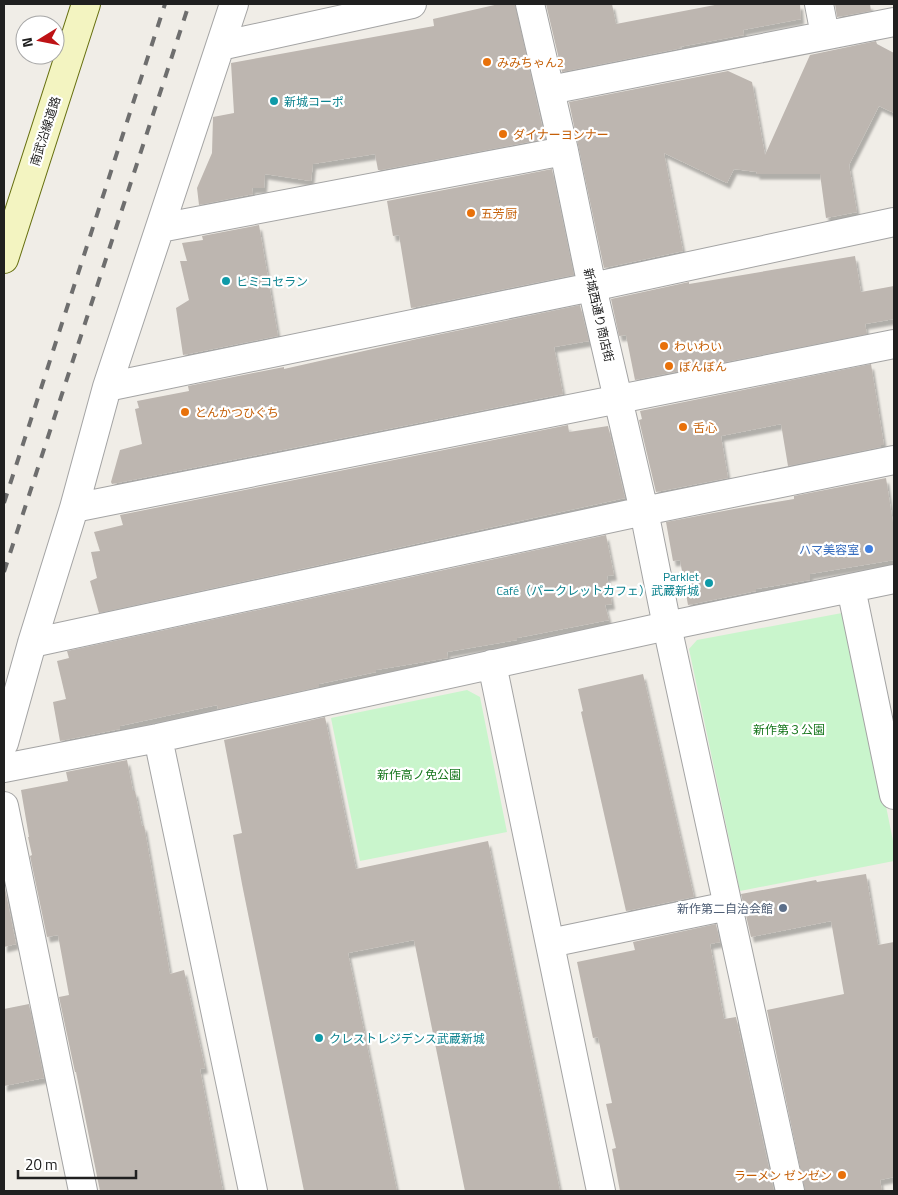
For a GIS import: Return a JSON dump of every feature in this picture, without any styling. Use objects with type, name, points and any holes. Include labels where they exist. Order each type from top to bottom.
[{"type":"street","name":"南武沿線道路","points":[[4,259],[86,4]]},
{"type":"street","points":[[4,743],[108,387],[234,4]]},
{"type":"street","points":[[220,46],[412,4]]},
{"type":"street","name":"新城西通り商店街","points":[[530,4],[564,151],[592,287],[644,511],[667,626],[790,1191]]},
{"type":"street","points":[[819,4],[825,35]]},
{"type":"street","points":[[550,90],[894,22]]},
{"type":"street","points":[[160,228],[564,151]]},
{"type":"street","points":[[108,387],[592,287],[894,222]]},
{"type":"street","points":[[74,508],[894,344]]},
{"type":"street","points":[[32,643],[644,511],[894,460]]},
{"type":"street","points":[[4,768],[158,738],[667,626],[894,579]]},
{"type":"street","points":[[851,588],[894,795]]},
{"type":"street","points":[[492,664],[601,1191]]},
{"type":"street","points":[[158,738],[253,1191]]},
{"type":"street","points":[[4,806],[13,900],[83,1191]]},
{"type":"street","points":[[550,943],[728,906]]},
{"type":"green space","name":"新作第３公園","points":[[842,613],[848,617],[894,846],[894,861],[740,891],[689,649],[697,640]]},
{"type":"green space","name":"新作高ノ免公園","points":[[467,690],[480,697],[507,832],[360,861],[331,718]]},
{"type":"building","points":[[499,4],[515,4],[545,139],[381,170],[378,170],[375,154],[313,164],[311,181],[265,174],[264,188],[252,188],[253,194],[199,205],[197,188],[212,153],[213,117],[234,113],[231,63],[434,26],[433,19]]},
{"type":"building","points":[[546,4],[612,4],[616,24],[720,4],[800,4],[801,19],[743,30],[744,35],[562,72]]},
{"type":"building","points":[[835,4],[870,4],[871,11],[837,17]]},
{"type":"building","points":[[876,41],[877,44],[894,53],[894,113],[879,106],[849,165],[857,212],[826,218],[820,174],[756,174],[757,172],[734,169],[727,183],[664,153],[683,251],[604,268],[569,102],[728,71],[752,82],[765,155],[810,55]]},
{"type":"building","points":[[552,169],[574,275],[411,308],[399,235],[393,236],[387,201]]},
{"type":"building","name":"ヒミコセラン","points":[[259,225],[278,336],[183,355],[176,308],[189,300],[180,261],[187,261],[182,243],[203,240],[202,236]]},
{"type":"building","points":[[855,256],[861,292],[894,286],[894,319],[865,324],[867,334],[635,380],[626,335],[619,336],[611,299],[689,282],[689,284]]},
{"type":"building","points":[[580,305],[589,341],[554,347],[563,394],[112,484],[111,482],[120,450],[142,444],[135,409],[139,408],[137,401],[189,391],[188,386],[284,367],[284,369]]},
{"type":"building","points":[[871,364],[884,445],[881,445],[881,447],[788,466],[781,424],[721,436],[728,478],[656,492],[639,420],[642,419],[640,411]]},
{"type":"building","points":[[568,425],[569,432],[608,426],[625,498],[99,613],[90,581],[97,578],[91,552],[100,551],[94,532],[123,525],[120,515]]},
{"type":"building","points":[[886,478],[894,529],[894,560],[810,574],[810,580],[756,589],[756,591],[688,605],[680,560],[673,561],[666,522],[794,499],[794,496]]},
{"type":"building","points":[[606,535],[614,575],[607,576],[612,604],[605,605],[609,620],[517,638],[517,640],[447,652],[448,658],[376,670],[376,672],[319,684],[319,687],[218,709],[217,705],[120,726],[120,729],[60,741],[53,702],[66,699],[57,661],[69,658],[67,651]]},
{"type":"building","points":[[643,674],[694,897],[626,911],[581,712],[583,711],[578,689]]},
{"type":"building","points":[[325,717],[356,869],[488,841],[560,1191],[465,1191],[414,940],[348,953],[397,1191],[304,1191],[233,835],[242,833],[224,740]]},
{"type":"building","points":[[127,760],[142,826],[144,825],[170,974],[184,970],[205,1068],[200,1069],[223,1191],[100,1191],[59,997],[69,995],[58,935],[47,937],[30,856],[32,855],[21,790],[68,781],[66,772]]},
{"type":"building","points":[[866,874],[878,945],[894,942],[894,1177],[880,1180],[882,1191],[805,1191],[767,1010],[844,994],[831,921],[751,937],[741,894],[816,880],[817,882]]},
{"type":"building","points":[[4,883],[16,944],[4,947]]},
{"type":"building","points":[[716,924],[720,942],[710,944],[724,1019],[736,1017],[774,1191],[620,1191],[612,1149],[616,1148],[606,1104],[612,1103],[598,1037],[593,1038],[577,962],[635,950],[633,942]]},
{"type":"building","points":[[29,1004],[44,1078],[4,1086],[4,1009]]},
{"type":"railway","points":[[4,503],[165,4]]},
{"type":"railway","points":[[4,572],[189,4]]},
{"type":"place","name":"みみちゃん2","points":[[487,62]]},
{"type":"place","name":"新城コーポ","points":[[274,101]]},
{"type":"place","name":"ダイナーヨンナー","points":[[503,134]]},
{"type":"place","name":"五芳厨","points":[[471,213]]},
{"type":"place","name":"ヒミコセラン","points":[[226,281]]},
{"type":"place","name":"わいわい","points":[[664,346]]},
{"type":"place","name":"ぼんぼん","points":[[669,366]]},
{"type":"place","name":"とんかつひぐち","points":[[185,412]]},
{"type":"place","name":"舌心","points":[[683,427]]},
{"type":"place","name":"ハマ美容室","points":[[869,549]]},
{"type":"place","name":"Parklet Café（パークレットカフェ）武蔵新城","points":[[709,583]]},
{"type":"place","name":"新作第二自治会館","points":[[783,908]]},
{"type":"place","name":"クレストレジデンス武蔵新城","points":[[319,1038]]},
{"type":"place","name":"ラーメン ゼンゼン","points":[[842,1175]]}]
